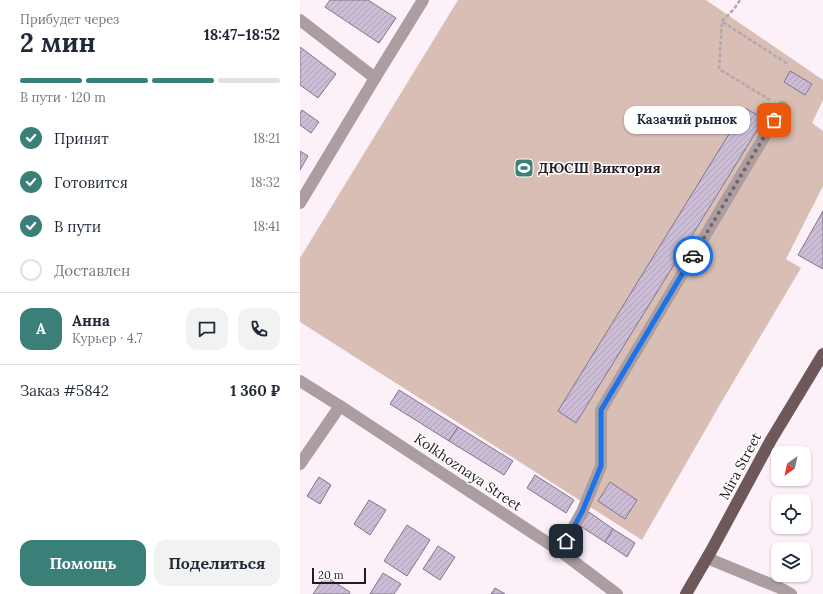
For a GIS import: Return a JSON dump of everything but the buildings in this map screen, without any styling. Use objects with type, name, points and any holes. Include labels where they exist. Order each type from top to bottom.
[{"type":"main road","name":"Mira Street","points":[[686,594],[771,440],[823,354]]},
{"type":"street","points":[[300,203],[423,0]]},
{"type":"street","points":[[300,20],[375,78]]},
{"type":"street","points":[[560,551],[582,512],[601,466],[601,410],[782,107]]},
{"type":"street","name":"Kolkhoznaya Street","points":[[300,381],[560,551],[617,594]]},
{"type":"street","points":[[300,464],[340,406]]},
{"type":"street","points":[[707,558],[791,594]]},
{"type":"path","points":[[740,0],[722,22],[719,69],[782,107]]},
{"type":"path","points":[[722,22],[788,64]]},
{"type":"shaded area","points":[[458,0],[706,0],[823,80],[823,100],[812,123],[823,131],[823,186],[786,259],[801,268],[642,540],[300,322],[300,258]]},
{"type":"way so far","points":[[693,256],[774,120]]},
{"type":"place","name":"Казачий рынок","points":[[774,120]]},
{"type":"place","name":"ДЮСШ Виктория","points":[[524,168]]},
{"type":"route","points":[[566,541],[582,512],[601,466],[601,410],[693,256]]}]
